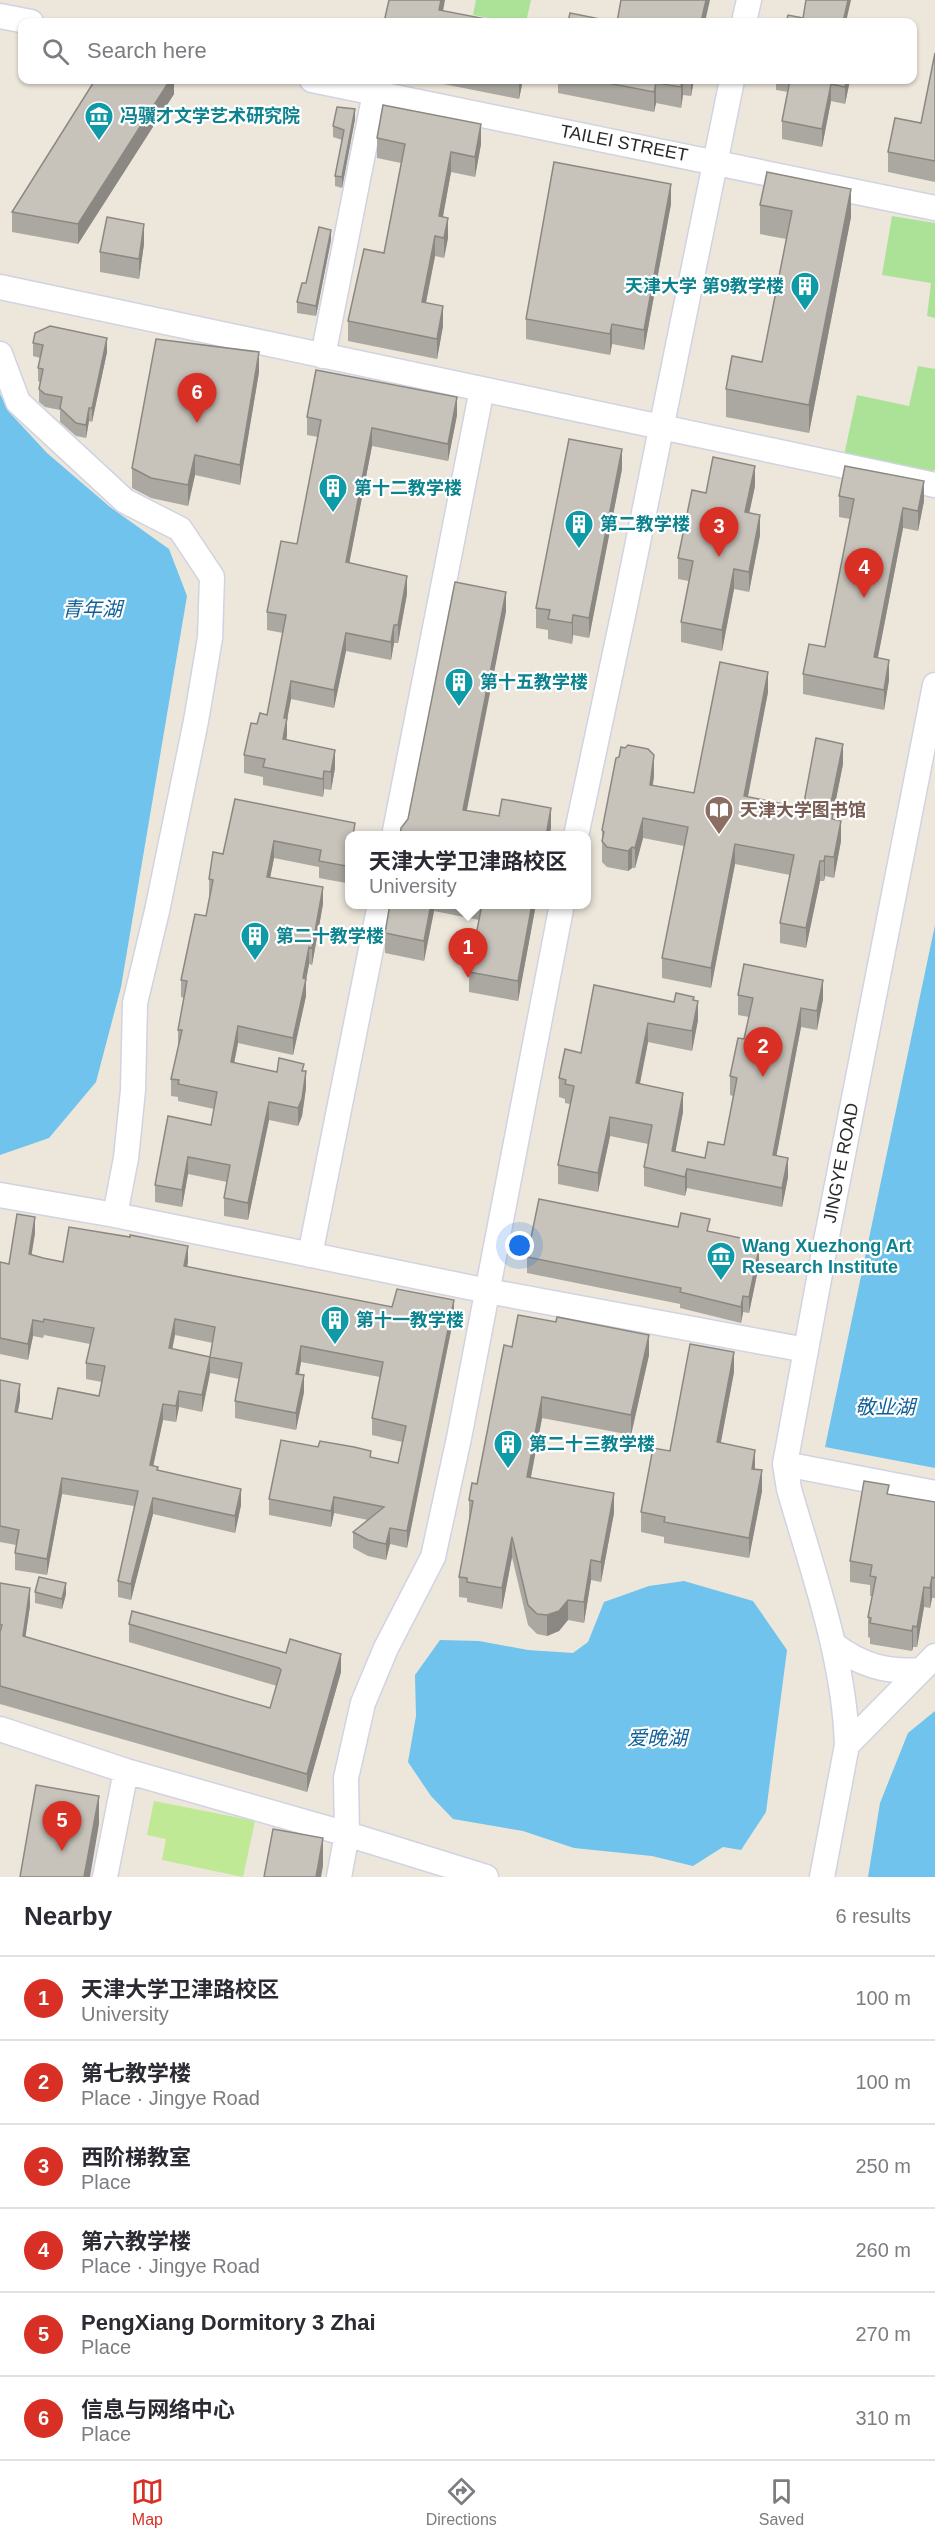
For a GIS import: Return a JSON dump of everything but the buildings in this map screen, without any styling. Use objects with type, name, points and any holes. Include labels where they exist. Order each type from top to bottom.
[{"type":"street","points":[[745,18],[749,0]]},
{"type":"street","points":[[0,16],[18,19]]},
{"type":"street","name":"TAILEI STREET","points":[[331,84],[935,208]]},
{"type":"street","points":[[577,831],[731,84]]},
{"type":"street","points":[[323,356],[375,93]]},
{"type":"street","points":[[0,287],[935,485]]},
{"type":"street","points":[[0,354],[18,402],[124,501],[180,530],[212,577],[210,638],[196,722],[157,911],[135,1003],[133,1090],[126,1158],[115,1215]]},
{"type":"street","points":[[395,831],[482,389]]},
{"type":"street","name":"JINGYE ROAD","points":[[822,1877],[847,1745],[843,1689],[833,1644],[789,1489],[785,1464],[935,685]]},
{"type":"street","points":[[310,1255],[379,909]]},
{"type":"street","points":[[339,1877],[347,1834],[346,1778],[363,1703],[386,1648],[433,1557],[488,1291],[561,909]]},
{"type":"street","points":[[0,1195],[115,1215],[488,1291],[806,1350]]},
{"type":"street","points":[[785,1464],[935,1493]]},
{"type":"street","points":[[833,1644],[855,1660],[892,1671],[928,1663]]},
{"type":"street","points":[[847,1745],[928,1663]]},
{"type":"street","points":[[0,1729],[126,1771],[347,1834],[486,1877]]},
{"type":"street","points":[[105,1877],[126,1771]]},
{"type":"green space","points":[[476,0],[531,0],[527,18],[488,18],[473,15]]},
{"type":"green space","points":[[892,216],[935,223],[935,318],[927,316],[931,283],[882,275]]},
{"type":"green space","points":[[918,366],[935,369],[935,470],[929,472],[844,455],[857,395],[909,406]]},
{"type":"green space","points":[[154,1801],[255,1821],[243,1877],[162,1860],[166,1839],[147,1835]]},
{"type":"water","name":"青年湖","points":[[0,394],[9,412],[47,453],[110,507],[169,549],[187,596],[121,987],[96,1082],[49,1138],[0,1155]]},
{"type":"water","name":"敬业湖","points":[[935,925],[935,1468],[825,1447]]},
{"type":"water","name":"爱晚湖","points":[[684,1581],[753,1601],[787,1650],[766,1812],[741,1850],[723,1847],[693,1866],[652,1856],[574,1848],[523,1831],[453,1819],[431,1796],[408,1762],[416,1716],[415,1675],[440,1640],[479,1641],[528,1650],[573,1653],[588,1642],[604,1602],[649,1586]]},
{"type":"water","points":[[935,1711],[935,1877],[868,1877],[880,1803],[908,1733]]},
{"type":"place","name":"冯骥才文学艺术研究院","points":[[99,142]]},
{"type":"place","name":"天津大学 第9教学楼","points":[[805,312]]},
{"type":"place","name":"信息与网络中心","points":[[197,423]]},
{"type":"place","name":"第十二教学楼","points":[[333,514]]},
{"type":"place","name":"第二教学楼","points":[[579,550]]},
{"type":"place","name":"西阶梯教室","points":[[719,557]]},
{"type":"place","name":"第六教学楼","points":[[864,598]]},
{"type":"place","name":"第十五教学楼","points":[[459,708]]},
{"type":"place","name":"天津大学图书馆","points":[[719,836]]},
{"type":"place","name":"第二十教学楼","points":[[255,962]]},
{"type":"place","name":"天津大学卫津路校区","points":[[468,978]]},
{"type":"place","name":"第七教学楼","points":[[763,1077]]},
{"type":"place","name":"Wang Xuezhong Art Research Institute","points":[[721,1282]]},
{"type":"place","name":"第十一教学楼","points":[[335,1346]]},
{"type":"place","name":"第二十三教学楼","points":[[508,1470]]},
{"type":"place","name":"PengXiang Dormitory 3 Zhai","points":[[62,1851]]}]
